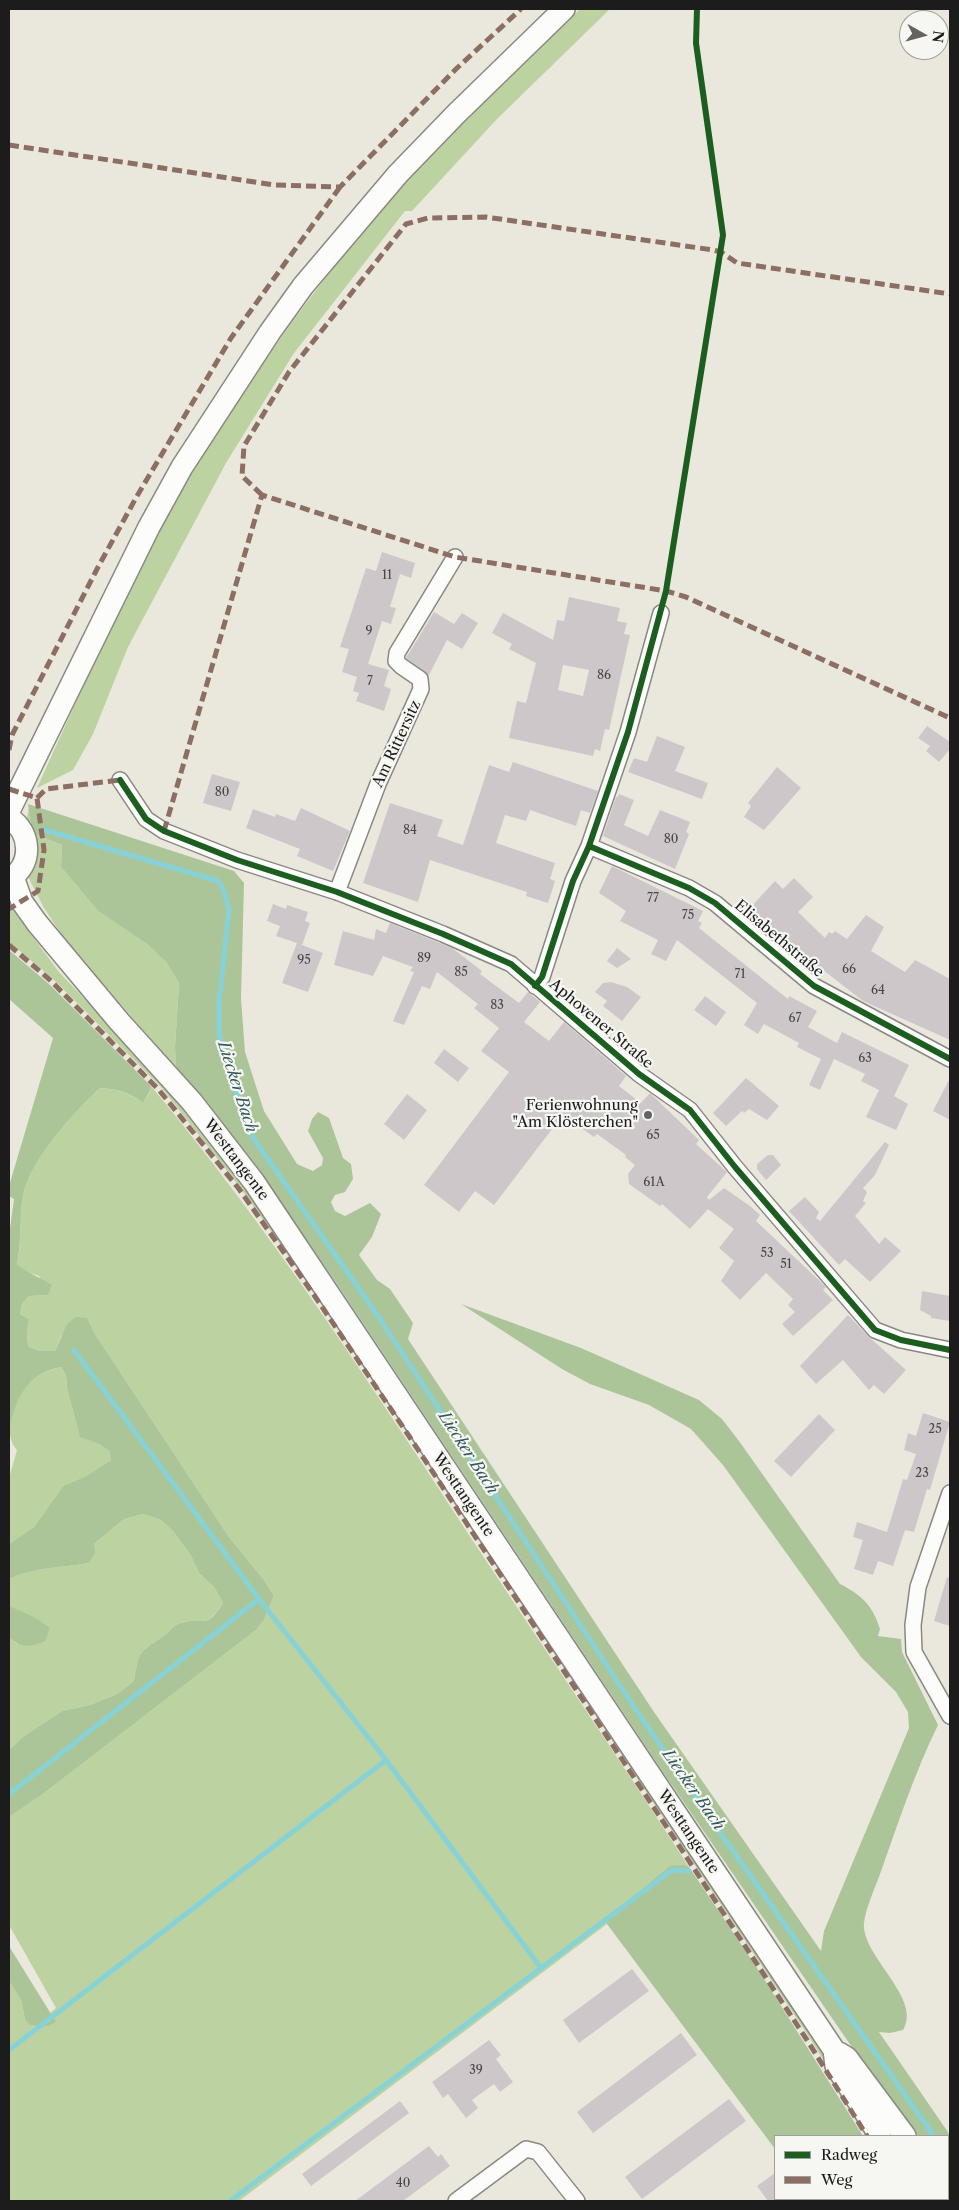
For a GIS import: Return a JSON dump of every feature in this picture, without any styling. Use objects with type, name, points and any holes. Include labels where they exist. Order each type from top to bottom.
[{"type":"main road","points":[[9,811],[24,784],[93,636],[149,527],[182,467],[270,332],[303,286],[398,174],[456,114],[564,9]]},
{"type":"main road","points":[[9,818],[22,830],[27,850],[25,860],[11,878]]},
{"type":"main road","name":"Westtangente","points":[[11,878],[22,902],[37,924],[118,1020],[192,1102],[254,1182],[834,2050],[836,2066],[879,2135]]},
{"type":"main road","points":[[834,2050],[847,2058],[904,2135]]},
{"type":"street","name":"Am Rittersitz","points":[[337,892],[378,784],[421,689],[420,679],[401,666],[396,660],[397,653],[455,557]]},
{"type":"street","points":[[535,986],[542,977],[573,881],[589,846],[628,732],[661,613]]},
{"type":"street","name":"Aphovener Straße","points":[[120,780],[146,819],[164,831],[236,860],[337,892],[443,934],[511,964],[639,1074],[690,1110],[735,1167],[875,1330],[901,1340],[950,1350]]},
{"type":"street","name":"Elisabethstraße","points":[[589,846],[688,888],[715,903],[814,986],[950,1059]]},
{"type":"street","points":[[950,1493],[918,1587],[913,1634],[914,1652],[950,1716]]},
{"type":"street","points":[[456,2201],[526,2149],[538,2152],[577,2201]]},
{"type":"green space","points":[[580,9],[610,9],[497,119],[412,211],[405,211],[294,353],[226,463],[128,647],[93,734],[73,770],[37,788],[109,631],[159,531],[214,437],[275,346],[340,259],[398,191],[474,111]]},
{"type":"green space","points":[[28,804],[234,871],[244,883],[241,999],[245,1052],[264,1111],[297,1164],[313,1171],[322,1165],[323,1158],[308,1131],[312,1119],[318,1112],[329,1118],[343,1158],[351,1164],[353,1179],[345,1192],[335,1195],[331,1202],[335,1211],[345,1216],[370,1203],[381,1214],[372,1237],[359,1255],[377,1280],[390,1289],[413,1323],[408,1339],[654,1712],[821,1951],[824,1931],[909,1728],[908,1712],[896,1692],[861,1657],[723,1465],[691,1429],[649,1405],[590,1384],[562,1369],[461,1304],[581,1348],[699,1400],[722,1419],[739,1441],[840,1584],[855,1592],[866,1602],[874,1614],[880,1629],[878,1636],[901,1639],[902,1652],[938,1725],[921,1762],[899,1819],[869,1902],[864,1928],[867,1940],[874,1953],[900,1993],[907,2018],[903,2030],[890,2033],[879,2032],[950,2135],[950,2182],[949,2135],[912,2135],[665,1775],[276,1195],[176,1067],[175,1047],[179,983],[166,962],[147,944],[98,911],[61,867],[62,845],[32,833]]},
{"type":"green space","points":[[29,808],[32,833],[62,845],[61,867],[98,911],[147,944],[166,962],[179,983],[175,1047],[176,1067],[69,946],[44,908],[27,875],[27,817]]},
{"type":"green space","points":[[9,905],[59,972],[167,1086],[248,1189],[832,2064],[870,2135],[809,2037],[318,1298],[239,1186],[161,1087],[52,978],[9,942]]},
{"type":"green space","points":[[9,950],[49,984],[151,1086],[143,1103],[123,1092],[100,1088],[54,1137],[27,1182],[22,1204],[17,1264],[52,1285],[48,1295],[29,1296],[22,1304],[20,1314],[29,1319],[27,1332],[28,1346],[39,1351],[55,1351],[67,1324],[76,1317],[87,1318],[95,1334],[229,1537],[264,1580],[274,1596],[264,1620],[256,1630],[43,1794],[9,1817],[9,1750],[24,1736],[62,1711],[90,1705],[117,1694],[134,1681],[139,1656],[146,1648],[178,1624],[207,1620],[217,1612],[223,1603],[214,1587],[199,1573],[190,1554],[173,1531],[161,1520],[143,1514],[124,1519],[94,1544],[95,1553],[89,1563],[28,1572],[9,1579],[9,1544],[34,1527],[63,1486],[86,1476],[111,1460],[110,1451],[99,1444],[80,1437],[67,1388],[66,1375],[61,1367],[39,1375],[24,1389],[15,1408],[9,1430],[9,1236],[14,1199],[9,1196],[9,1186],[53,1038],[9,999]]},
{"type":"green space","points":[[151,1086],[237,1195],[318,1309],[689,1867],[684,1865],[605,1920],[607,1924],[239,2201],[9,2201],[9,1981],[21,2000],[25,2019],[55,2021],[50,2013],[56,2008],[9,1925],[9,1817],[43,1794],[256,1630],[264,1620],[274,1596],[264,1580],[229,1537],[87,1319],[61,1336],[55,1351],[39,1351],[28,1346],[27,1332],[29,1319],[20,1314],[22,1304],[29,1296],[48,1295],[39,1276],[26,1272],[17,1264],[23,1196],[34,1168],[54,1137],[100,1088],[123,1092],[143,1103],[150,1092]]},
{"type":"green space","points":[[61,1367],[66,1375],[67,1388],[80,1436],[111,1451],[111,1460],[86,1476],[63,1486],[34,1527],[9,1544],[9,1478],[17,1450],[10,1435],[13,1408],[22,1392],[34,1378]]},
{"type":"green space","points":[[143,1514],[161,1520],[173,1531],[190,1554],[199,1573],[214,1587],[223,1603],[217,1612],[207,1620],[178,1624],[142,1651],[134,1681],[117,1694],[90,1705],[62,1711],[24,1736],[9,1750],[9,1637],[17,1644],[9,1606],[9,1579],[37,1570],[89,1563],[94,1544],[124,1519]]},
{"type":"green space","points":[[9,1606],[34,1617],[50,1628],[45,1641],[26,1646],[13,1641],[9,1637]]},
{"type":"green space","points":[[684,1865],[689,1867],[759,1971],[862,2135],[774,2135],[774,2148],[607,1924],[605,1920],[670,1866]]},
{"type":"green space","points":[[9,1946],[56,2022],[48,2026],[30,2025],[25,2019],[21,2000],[9,1981]]},
{"type":"building","points":[[382,552],[415,563],[411,578],[400,574],[390,607],[396,608],[391,624],[382,621],[368,664],[389,670],[384,686],[391,689],[384,711],[356,701],[359,693],[353,691],[357,677],[342,672],[349,649],[340,647],[366,568],[376,571]]},
{"type":"building","points":[[569,597],[620,608],[617,621],[627,623],[624,634],[630,635],[609,730],[605,729],[600,751],[595,749],[593,756],[509,738],[517,701],[526,703],[536,663],[509,649],[512,644],[492,633],[503,613],[553,640],[557,620],[564,621]],"holes":[[[563,665],[589,670],[583,696],[558,690]]]},
{"type":"building","points":[[434,612],[454,624],[462,613],[478,623],[462,649],[447,640],[429,675],[406,658]]},
{"type":"building","points":[[927,726],[950,742],[950,749],[939,762],[926,751],[930,746],[918,738]]},
{"type":"building","points":[[657,736],[685,747],[675,771],[708,783],[702,799],[628,772],[634,758],[647,762]]},
{"type":"building","points":[[513,762],[598,791],[590,813],[581,810],[576,826],[530,810],[526,821],[505,815],[496,843],[555,863],[550,879],[555,881],[548,903],[526,896],[527,892],[430,860],[418,902],[363,883],[390,803],[443,820],[437,836],[463,845],[489,765],[509,772]]},
{"type":"building","points":[[777,767],[801,788],[764,830],[744,817],[751,806],[748,803]]},
{"type":"building","points":[[212,774],[240,782],[231,811],[203,803]]},
{"type":"building","points":[[619,794],[634,800],[624,825],[648,836],[660,810],[690,822],[686,832],[689,834],[675,869],[603,836],[616,797]]},
{"type":"building","points":[[301,808],[350,831],[333,871],[297,856],[300,849],[246,828],[253,809],[275,817],[276,814],[295,821]]},
{"type":"building","points":[[612,866],[703,911],[698,921],[702,923],[699,928],[788,999],[789,996],[817,1011],[808,1027],[837,1043],[842,1032],[909,1065],[894,1096],[908,1104],[896,1130],[866,1117],[879,1090],[861,1081],[865,1074],[834,1059],[820,1090],[809,1085],[821,1059],[797,1047],[799,1043],[764,1024],[758,1034],[744,1025],[757,1003],[677,940],[666,961],[651,954],[658,940],[620,921],[626,911],[599,893]]},
{"type":"building","points":[[794,878],[813,897],[798,912],[825,938],[829,932],[832,934],[835,931],[847,939],[866,915],[884,927],[871,951],[905,972],[915,960],[950,979],[950,1040],[863,1001],[818,966],[816,969],[797,956],[748,910],[775,881],[783,889]]},
{"type":"building","points":[[273,904],[286,909],[287,905],[308,912],[305,921],[310,923],[302,945],[323,953],[308,992],[282,983],[297,943],[276,936],[280,926],[267,921]]},
{"type":"building","points":[[390,923],[452,948],[482,971],[480,974],[519,1003],[528,992],[540,1002],[524,1022],[549,1041],[564,1022],[626,1076],[619,1086],[641,1103],[650,1093],[699,1140],[696,1144],[727,1172],[707,1197],[709,1200],[724,1188],[750,1206],[760,1215],[756,1221],[826,1287],[823,1290],[833,1300],[793,1336],[782,1324],[795,1312],[788,1305],[793,1299],[766,1273],[740,1300],[721,1281],[734,1261],[719,1248],[734,1229],[708,1209],[690,1229],[662,1204],[660,1206],[629,1184],[628,1174],[635,1165],[625,1157],[626,1155],[597,1134],[594,1137],[570,1120],[566,1125],[559,1120],[494,1205],[475,1191],[459,1212],[424,1185],[509,1072],[481,1051],[499,1028],[474,1008],[478,1004],[437,972],[430,989],[422,986],[404,1025],[393,1021],[414,972],[410,971],[413,967],[383,956],[373,976],[334,965],[343,931],[374,940],[376,929],[386,933]]},
{"type":"building","points":[[617,948],[631,959],[617,968],[607,961]]},
{"type":"building","points":[[611,982],[627,987],[641,997],[622,1021],[603,1006],[607,1001],[595,992],[603,983]]},
{"type":"building","points":[[705,996],[726,1012],[716,1026],[694,1010]]},
{"type":"building","points":[[444,1049],[469,1068],[458,1082],[434,1063]]},
{"type":"building","points":[[746,1078],[779,1106],[767,1120],[749,1109],[744,1113],[742,1111],[726,1126],[713,1113]]},
{"type":"building","points":[[950,1078],[950,1120],[933,1111]]},
{"type":"building","points":[[407,1094],[427,1110],[404,1140],[384,1124]]},
{"type":"building","points":[[885,1142],[889,1145],[875,1175],[863,1188],[867,1192],[863,1201],[866,1203],[855,1216],[879,1244],[885,1237],[901,1251],[870,1282],[845,1259],[839,1265],[789,1211],[805,1197],[819,1212],[816,1218],[820,1221]]},
{"type":"building","points":[[768,1155],[773,1155],[781,1165],[766,1180],[757,1169],[757,1164]]},
{"type":"building","points":[[922,1291],[950,1296],[950,1321],[931,1318],[931,1316],[920,1310]]},
{"type":"building","points":[[848,1315],[906,1370],[884,1394],[874,1385],[869,1390],[843,1360],[816,1384],[800,1366]]},
{"type":"building","points":[[923,1413],[950,1422],[930,1490],[927,1489],[914,1532],[905,1530],[893,1566],[878,1561],[873,1575],[854,1569],[863,1540],[853,1537],[857,1522],[887,1532],[903,1479],[907,1480],[916,1454],[904,1450],[908,1433],[916,1436]]},
{"type":"building","points":[[819,1414],[835,1430],[791,1477],[774,1461]]},
{"type":"building","points":[[947,1577],[950,1578],[950,1626],[934,1621]]},
{"type":"building","points":[[632,1969],[649,1991],[579,2043],[563,2020]]},
{"type":"building","points":[[681,2033],[697,2055],[593,2133],[577,2112]]},
{"type":"building","points":[[489,2040],[501,2055],[496,2059],[513,2082],[500,2092],[494,2084],[472,2100],[478,2108],[466,2118],[448,2094],[443,2098],[432,2082]]},
{"type":"building","points":[[729,2099],[746,2121],[642,2199],[625,2177]]},
{"type":"building","points":[[400,2101],[409,2113],[311,2186],[302,2174]]},
{"type":"building","points":[[429,2146],[438,2157],[441,2154],[450,2166],[403,2201],[355,2201]]},
{"type":"building","points":[[774,2174],[775,2201],[768,2201],[757,2186]]},
{"type":"waterway","name":"Liecker Bach","points":[[45,830],[218,881],[224,891],[229,910],[219,1002],[219,1033],[227,1066],[251,1135],[378,1316],[630,1701],[728,1844],[933,2135]]},
{"type":"waterway","points":[[74,1350],[259,1599]]},
{"type":"waterway","points":[[9,1794],[259,1599],[386,1760]]},
{"type":"waterway","points":[[9,2050],[386,1760],[541,1968]]},
{"type":"waterway","points":[[230,2201],[672,1870],[689,1871]]},
{"type":"marked path","points":[[9,145],[275,185],[340,187],[456,69],[521,9]]},
{"type":"marked path","points":[[9,750],[12,735],[97,569],[137,496],[231,338],[340,187]]},
{"type":"marked path","points":[[262,495],[242,476],[244,446],[289,372],[406,224],[428,218],[486,217],[713,250],[721,252],[737,263],[950,294]]},
{"type":"marked path","points":[[164,831],[262,495],[455,557],[666,591],[686,597],[950,718]]},
{"type":"marked path","points":[[37,798],[46,789],[120,780]]},
{"type":"marked path","points":[[9,789],[37,798],[44,850],[38,891],[9,909]]},
{"type":"marked path","points":[[9,945],[50,980],[159,1090],[239,1189],[314,1295],[411,1439],[807,2040],[866,2135]]},
{"type":"cycle path","points":[[535,986],[542,977],[573,881],[589,846],[628,732],[666,591],[723,235],[696,43],[697,9]]},
{"type":"cycle path","points":[[120,780],[146,819],[164,831],[237,860],[337,892],[443,934],[511,964],[639,1074],[690,1110],[735,1167],[875,1330],[901,1340],[950,1350]]},
{"type":"cycle path","points":[[589,846],[689,888],[715,903],[814,986],[950,1059]]},
{"type":"place","name":"Ferienwohnung \"Am Klösterchen\"","points":[[648,1115]]}]
